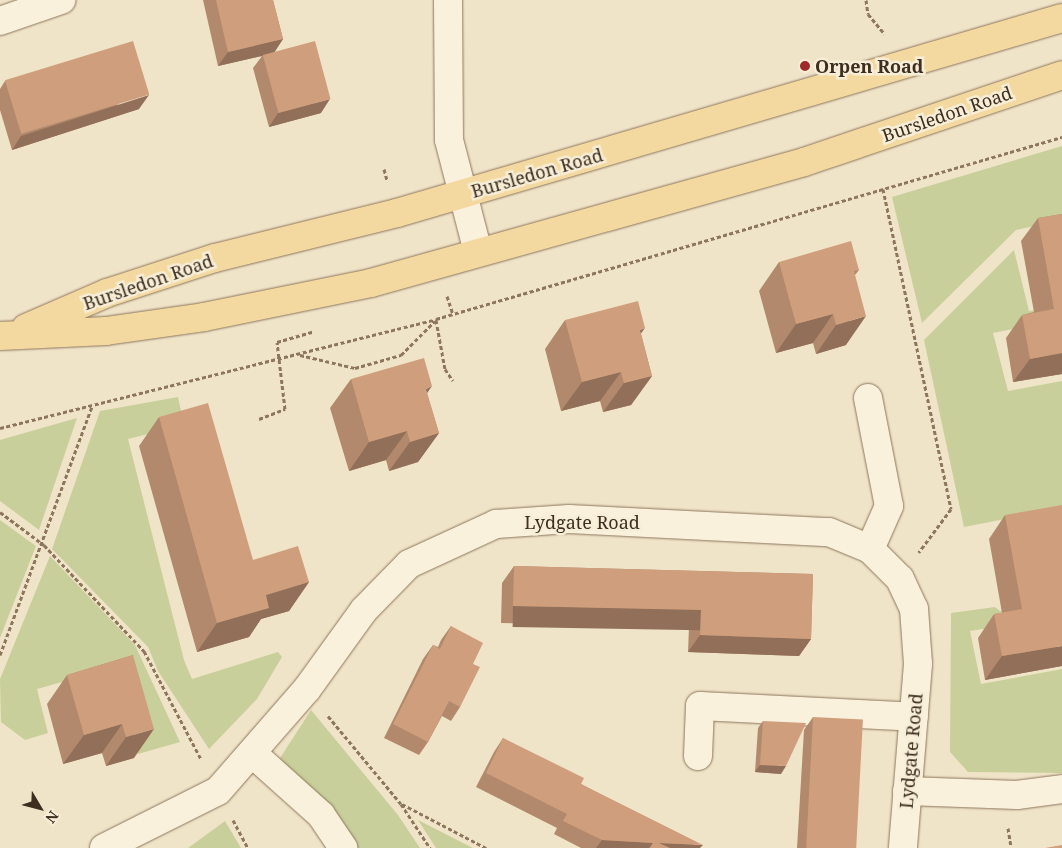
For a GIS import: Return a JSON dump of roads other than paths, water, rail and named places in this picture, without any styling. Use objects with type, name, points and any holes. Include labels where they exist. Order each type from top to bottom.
[{"type":"main road","name":"Bursledon Road","points":[[8,335],[107,293],[206,261],[462,194],[1062,18]]},
{"type":"main road","name":"Bursledon Road","points":[[8,335],[106,332],[204,317],[371,283],[804,162],[1062,75]]},
{"type":"street","points":[[0,21],[61,0]]},
{"type":"street","points":[[448,0],[449,140],[478,252]]},
{"type":"street","points":[[868,398],[889,506],[870,549]]},
{"type":"street","name":"Lydgate Road","points":[[104,848],[218,791],[307,690],[364,610],[409,564],[496,524],[570,519],[790,528],[829,532],[870,549],[900,579],[914,609],[918,664],[904,848]]},
{"type":"street","points":[[698,756],[700,706],[914,717]]},
{"type":"street","points":[[252,754],[320,815],[343,848]]},
{"type":"street","points":[[907,791],[1017,795],[1062,789]]},
{"type":"place","name":"Orpen Road","points":[[805,66]]}]
